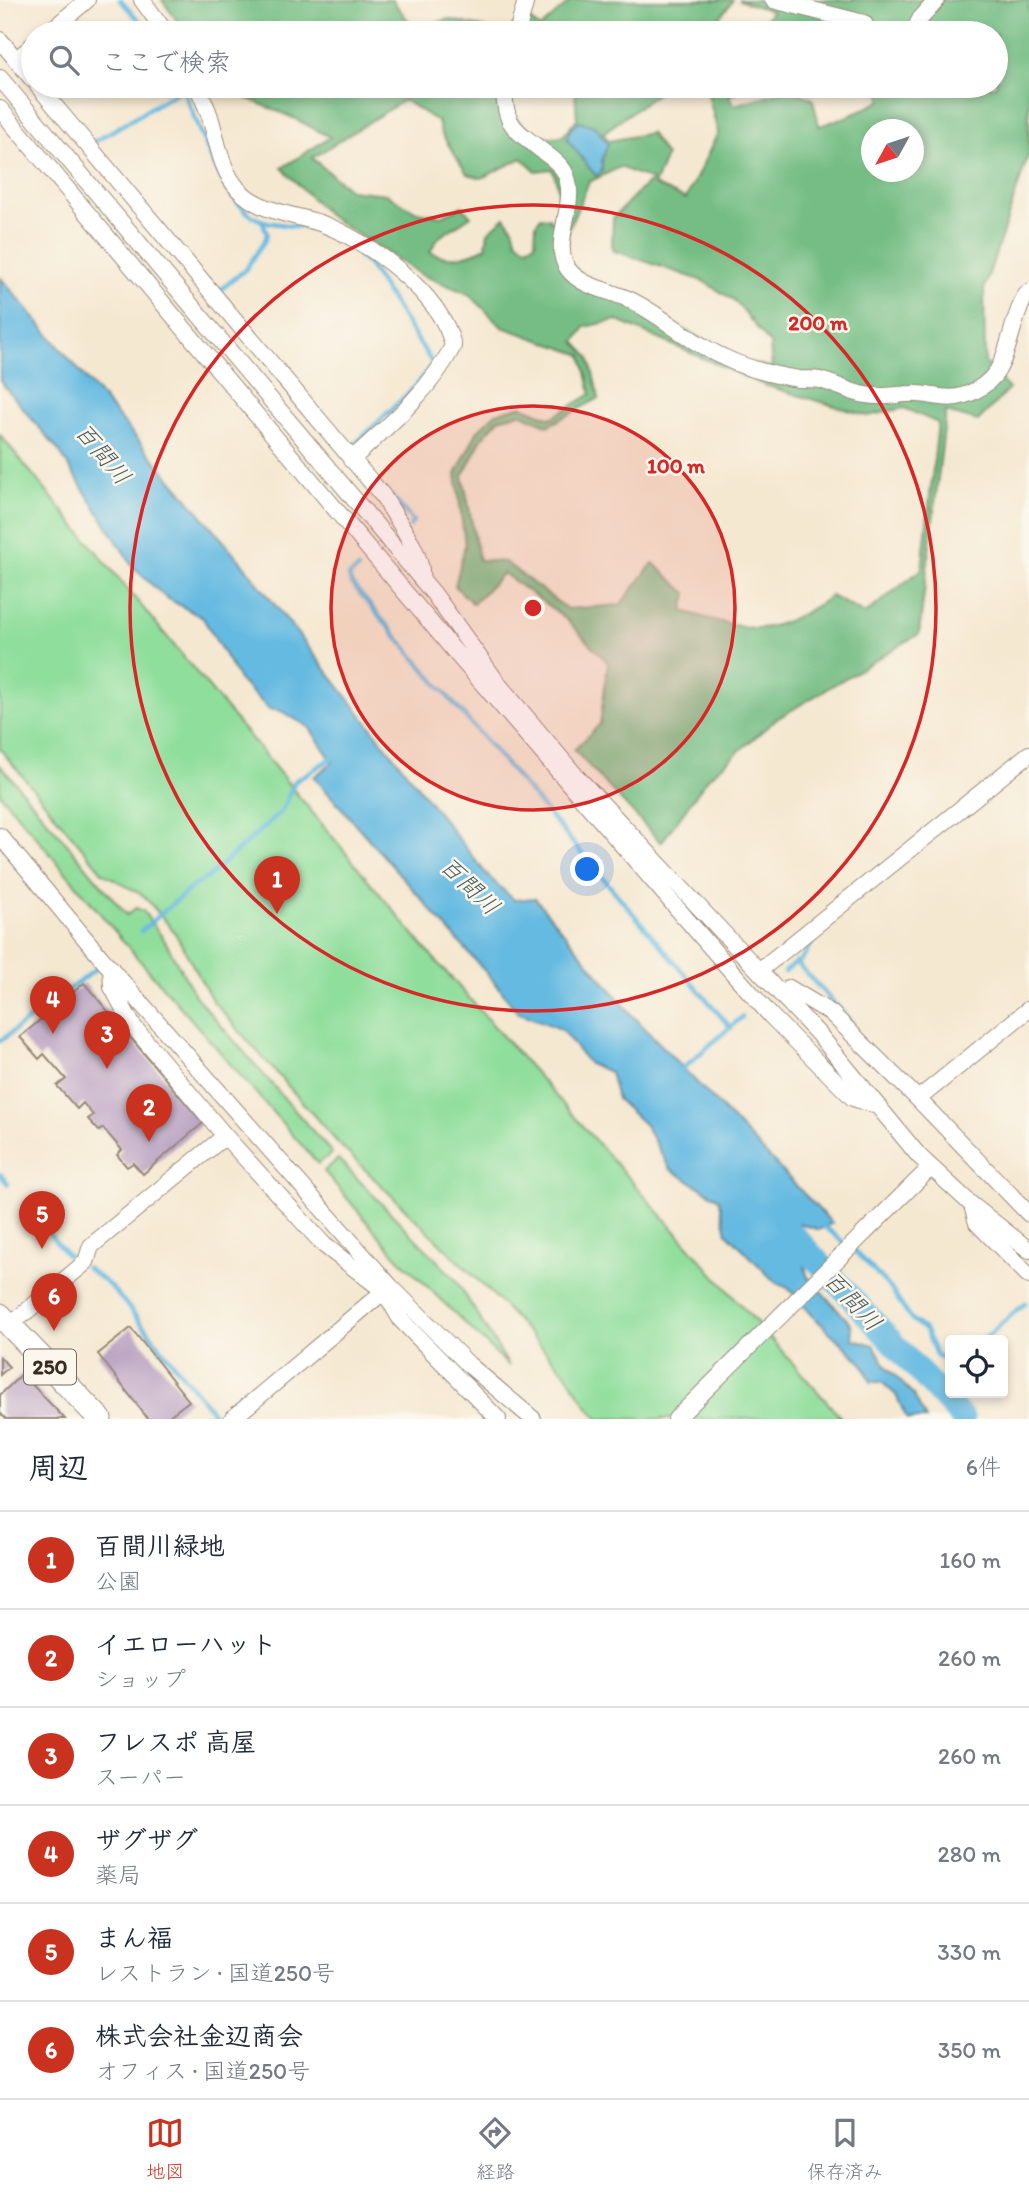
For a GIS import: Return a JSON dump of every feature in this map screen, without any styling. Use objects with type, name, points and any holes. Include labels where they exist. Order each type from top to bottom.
[{"type":"highway","name":"250","points":[[5,1320],[100,1419]]},
{"type":"street","points":[[63,21],[88,0]]},
{"type":"street","points":[[142,0],[157,21]]},
{"type":"street","points":[[520,21],[526,0]]},
{"type":"street","points":[[773,0],[856,21]]},
{"type":"street","points":[[919,21],[937,0]]},
{"type":"street","points":[[0,40],[21,53]]},
{"type":"street","points":[[0,78],[421,579],[499,685],[576,776],[760,970],[839,1058],[925,1174],[972,1205],[1029,1250]]},
{"type":"street","points":[[48,98],[355,457],[383,496],[419,559],[421,579]]},
{"type":"street","points":[[202,98],[226,172],[237,188],[251,201],[274,211],[320,223],[376,251],[433,305],[451,337],[453,346],[436,372],[396,418],[355,457]]},
{"type":"street","points":[[504,98],[508,120],[521,135],[562,168],[568,179],[562,260],[570,272],[580,281],[630,300],[722,357],[758,371],[818,380],[859,394],[876,396],[917,394],[949,399],[967,394],[987,381],[1003,364],[1015,320],[1024,296],[1029,292]]},
{"type":"street","points":[[0,109],[456,653],[727,966],[771,1016],[853,1098],[877,1106]]},
{"type":"street","points":[[760,970],[1029,754]]},
{"type":"street","points":[[0,836],[387,1289],[469,1365],[533,1419]]},
{"type":"street","points":[[111,968],[112,988],[133,1026],[225,1136],[324,1245],[387,1289],[401,1320],[498,1419]]},
{"type":"street","points":[[781,994],[789,988],[831,1013],[922,1096],[1029,1214]]},
{"type":"street","points":[[922,1096],[1029,1009]]},
{"type":"street","points":[[5,1320],[83,1264],[92,1246],[225,1136]]},
{"type":"street","points":[[676,1419],[925,1174]]},
{"type":"street","points":[[972,1205],[977,1223],[1029,1276]]},
{"type":"street","points":[[232,1419],[387,1289]]},
{"type":"green space","points":[[162,0],[392,0],[409,21],[177,21]]},
{"type":"green space","points":[[572,0],[733,0],[717,21],[548,21]]},
{"type":"green space","points":[[738,0],[1029,0],[1029,153],[984,289],[985,363],[1009,389],[978,421],[946,412],[919,634],[775,720],[708,778],[661,843],[574,750],[600,724],[608,663],[565,618],[503,573],[473,604],[455,586],[465,545],[456,474],[478,430],[496,413],[522,406],[551,418],[591,394],[582,355],[502,327],[469,294],[422,275],[329,216],[282,168],[330,137],[246,98],[511,98],[511,112],[530,134],[550,137],[563,136],[577,119],[576,98],[651,98],[603,133],[609,141],[650,133],[666,156],[654,185],[686,199],[718,133],[709,98],[730,98],[734,105],[759,98],[811,98],[819,126],[845,118],[881,101],[881,98],[1008,98],[1008,21],[764,21],[772,11]],"holes":[[[404,100],[438,122],[441,133],[467,174],[482,178],[522,158],[536,171],[552,169],[559,194],[554,220],[541,217],[536,224],[535,243],[527,247],[517,241],[513,228],[505,217],[488,232],[486,247],[465,255],[437,255],[430,252],[438,238],[471,216],[462,206],[442,216],[417,212],[386,194],[350,190],[312,158]],[[620,167],[652,180],[613,218],[612,250],[703,281],[735,301],[770,344],[772,368],[743,361],[575,273],[565,251],[569,228],[589,182]],[[616,320],[764,385],[868,416],[904,408],[938,423],[922,569],[865,614],[831,596],[809,610],[776,625],[759,628],[726,623],[683,611],[687,593],[653,563],[620,605],[567,609],[505,562],[479,560],[463,476],[482,438],[499,419],[520,413],[548,426],[599,398],[589,357],[575,342],[585,327]]]},
{"type":"green space","points":[[0,435],[422,945],[842,1419],[599,1419],[564,1371],[496,1298],[339,1144],[212,1000],[174,931],[144,896],[103,873],[0,749]]},
{"type":"green space","points":[[0,765],[127,915],[136,908],[143,911],[165,941],[196,997],[332,1153],[318,1164],[134,954],[0,794]]},
{"type":"green space","points":[[338,1159],[456,1280],[509,1366],[397,1257],[324,1171]]},
{"type":"water","points":[[579,121],[596,127],[608,144],[602,160],[602,171],[596,176],[567,139],[570,130]]},
{"type":"water","points":[[0,277],[242,563],[488,876],[514,900],[535,898],[632,1015],[832,1223],[819,1230],[784,1218],[803,1254],[807,1276],[851,1324],[853,1339],[874,1345],[887,1368],[913,1394],[926,1419],[907,1419],[896,1395],[882,1382],[871,1382],[863,1364],[788,1288],[776,1283],[727,1233],[719,1199],[670,1169],[645,1125],[617,1099],[610,1072],[589,1064],[561,1029],[517,1012],[497,985],[314,777],[333,762],[309,727],[281,711],[269,709],[240,681],[203,618],[165,597],[134,568],[59,451],[0,381]]},
{"type":"building","points":[[84,983],[203,1123],[143,1174],[133,1163],[127,1167],[117,1155],[122,1150],[103,1128],[99,1131],[88,1119],[93,1115],[83,1103],[77,1109],[57,1086],[66,1079],[44,1054],[39,1059],[20,1037]]},
{"type":"building","points":[[131,1328],[189,1401],[165,1419],[148,1419],[98,1354]]},
{"type":"building","points":[[0,1357],[9,1367],[0,1375]]},
{"type":"building","points":[[22,1374],[65,1419],[6,1419],[0,1413],[0,1395]]},
{"type":"waterway","points":[[120,0],[140,21]]},
{"type":"waterway","points":[[94,142],[167,98]]},
{"type":"waterway","points":[[186,98],[213,162],[235,200],[248,213],[263,221],[311,228]]},
{"type":"waterway","points":[[219,291],[246,269],[265,240],[267,234],[262,220]]},
{"type":"waterway","points":[[342,240],[368,264],[433,364],[415,387],[351,448]]},
{"type":"waterway","points":[[392,497],[413,521],[410,526]]},
{"type":"waterway","points":[[358,569],[349,576],[351,583],[731,1028]]},
{"type":"waterway","points":[[141,931],[192,887],[207,878],[281,812],[295,781],[335,756]]},
{"type":"waterway","points":[[797,964],[823,929]]},
{"type":"waterway","points":[[785,972],[796,962],[852,1023]]},
{"type":"waterway","points":[[0,1041],[96,969]]},
{"type":"waterway","points":[[681,1070],[742,1017]]},
{"type":"waterway","points":[[0,1174],[8,1184]]},
{"type":"waterway","points":[[26,1205],[31,1211]]},
{"type":"waterway","name":"百間川","points":[[774,1214],[963,1419]]},
{"type":"waterway","points":[[820,1223],[858,1254],[891,1289],[909,1317],[926,1331],[936,1355],[945,1359]]},
{"type":"waterway","points":[[41,1224],[67,1255],[79,1262]]},
{"type":"waterway","points":[[86,1267],[110,1286],[125,1303],[218,1419]]},
{"type":"waterway","points":[[989,1335],[1025,1303]]},
{"type":"place","name":"百間川緑地","points":[[277,914]]},
{"type":"place","name":"ザグザグ","points":[[53,1034]]},
{"type":"place","name":"フレスポ 高屋","points":[[107,1069]]},
{"type":"place","name":"イエローハット","points":[[149,1142]]},
{"type":"place","name":"まん福","points":[[42,1249]]},
{"type":"place","name":"株式会社金辺商会","points":[[54,1331]]}]
